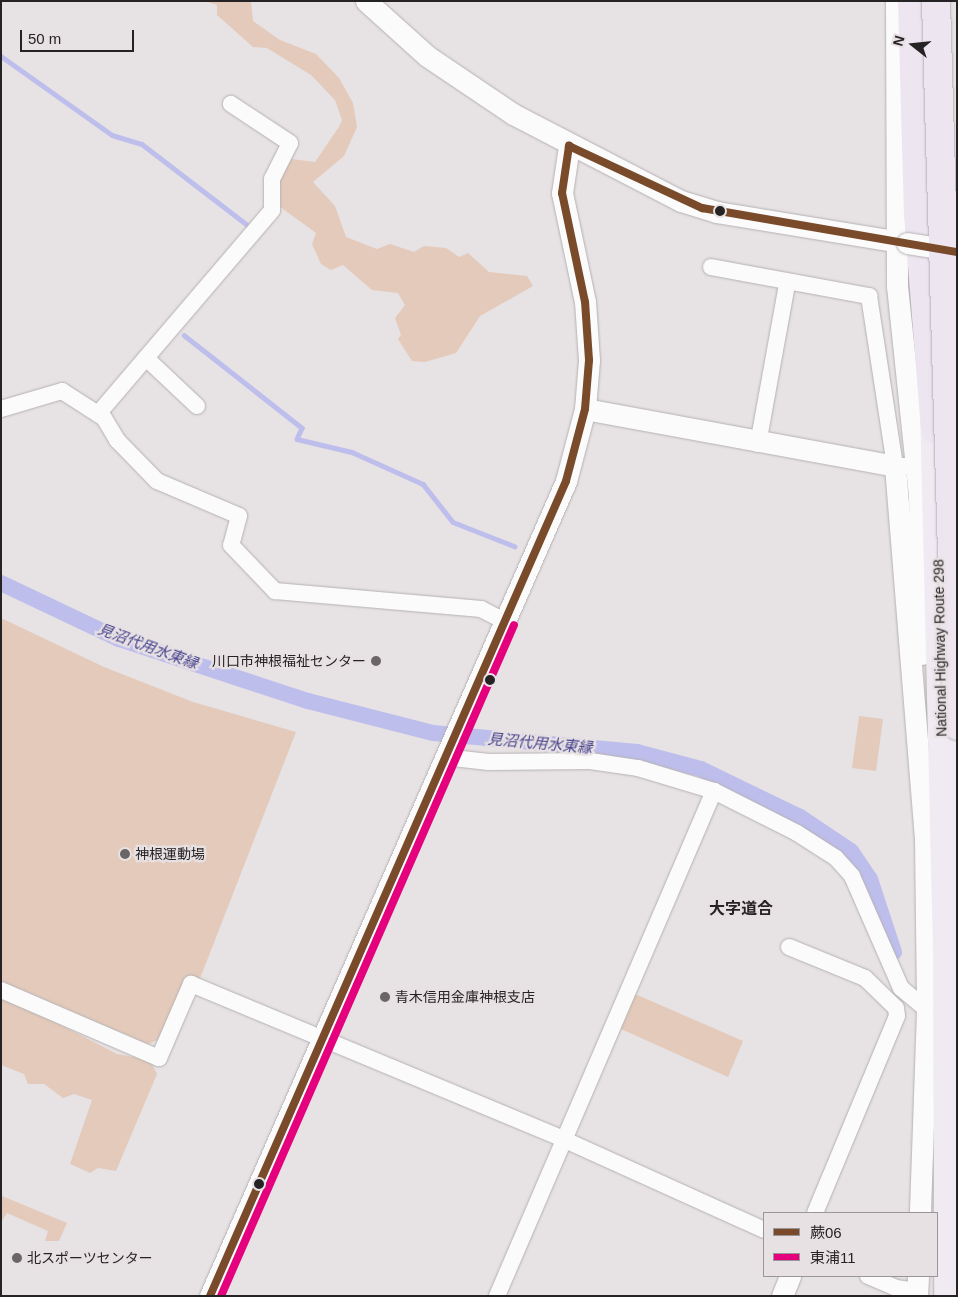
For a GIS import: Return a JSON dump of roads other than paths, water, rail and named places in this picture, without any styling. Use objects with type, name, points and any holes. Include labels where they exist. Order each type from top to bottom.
[{"type":"highway","points":[[912,1],[918,214],[935,429]]},
{"type":"highway","name":"National Highway Route 298","points":[[922,1],[935,429],[947,948],[948,1290]]},
{"type":"highway","points":[[936,1],[957,726]]},
{"type":"street","points":[[366,1],[427,56],[569,146],[702,208],[957,252]]},
{"type":"street","points":[[896,1],[901,242],[919,496],[927,1010],[932,1125],[920,1212]]},
{"type":"street","points":[[98,414],[272,210],[272,179],[290,143],[231,104]]},
{"type":"street","points":[[210,1296],[446,752],[559,501],[585,409],[589,360],[585,302],[562,193],[569,146]]},
{"type":"street","points":[[711,267],[787,284],[869,296],[901,466],[925,839]]},
{"type":"street","points":[[758,444],[787,284]]},
{"type":"street","points":[[146,358],[197,406]]},
{"type":"street","points":[[1,409],[62,391],[98,414],[157,481],[239,516],[231,545],[275,591],[481,609],[505,621]]},
{"type":"street","points":[[585,409],[758,444],[901,466]]},
{"type":"street","points":[[446,752],[489,762],[590,761],[638,768],[714,791],[836,858],[852,876],[901,988],[927,1010]]},
{"type":"street","points":[[498,1296],[714,791]]},
{"type":"street","points":[[788,947],[865,978],[896,1008],[898,1016],[815,1212]]},
{"type":"street","points":[[1,990],[160,1058],[191,984],[565,1140],[763,1230]]},
{"type":"street","points":[[782,1296],[790,1277]]},
{"type":"street","points":[[872,1277],[918,1288]]},
{"type":"waterway","points":[[1,56],[112,135],[142,144],[249,226]]},
{"type":"waterway","points":[[184,335],[302,428],[297,439],[352,452],[423,484],[453,522],[514,546]]},
{"type":"waterway","name":"見沼代用水東縁","points":[[1,583],[119,639],[308,701],[433,733],[637,752],[701,769],[800,817],[851,851],[870,879],[894,952]]},
{"type":"place","name":"川口市神根福祉センター","points":[[376,661]]},
{"type":"place","name":"神根運動場","points":[[125,854]]},
{"type":"place","name":"青木信用金庫神根支店","points":[[385,997]]},
{"type":"place","name":"北スポーツセンター","points":[[17,1258]]},
{"type":"district","name":"大字道合","points":[[741,909]]}]
